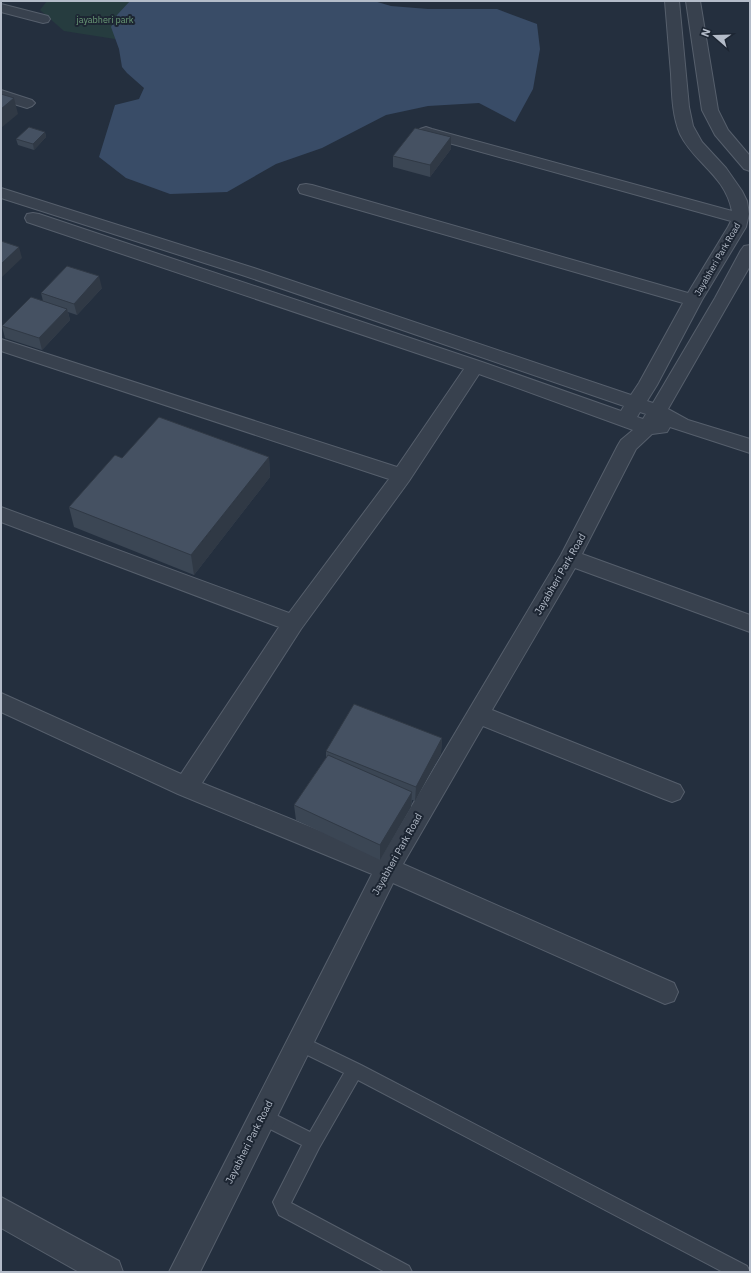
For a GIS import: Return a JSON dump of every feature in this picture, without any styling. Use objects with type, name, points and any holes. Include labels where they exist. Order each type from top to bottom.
[{"type":"street","name":"Jayabheri Park Road","points":[[626,420],[648,385],[694,300],[737,227],[741,214],[739,203],[730,184],[700,151],[689,135],[685,125],[681,107],[672,1]]},
{"type":"street","points":[[693,1],[710,110],[721,132],[750,166]]},
{"type":"street","points":[[1,8],[43,19]]},
{"type":"street","points":[[1,96],[27,103]]},
{"type":"street","points":[[426,132],[740,218]]},
{"type":"street","points":[[306,189],[694,300]]},
{"type":"street","points":[[1,193],[112,227],[657,411],[681,425],[750,446]]},
{"type":"street","points":[[1,207],[475,366],[647,428],[681,425]]},
{"type":"street","name":"Jayabheri Park Road","points":[[184,1272],[387,869],[570,558],[628,446],[647,428],[724,298],[750,250]]},
{"type":"street","points":[[1,345],[402,476]]},
{"type":"street","points":[[186,787],[293,623],[402,476],[475,366]]},
{"type":"street","points":[[626,420],[628,446]]},
{"type":"street","points":[[1,514],[293,623]]},
{"type":"street","points":[[570,558],[750,624]]},
{"type":"street","points":[[1,702],[186,787],[387,869],[665,992]]},
{"type":"street","points":[[478,714],[672,792]]},
{"type":"street","points":[[1,1212],[108,1272]]},
{"type":"lane","points":[[299,1043],[355,1070],[741,1272]]},
{"type":"lane","points":[[355,1070],[313,1142],[282,1202],[285,1209],[403,1272]]},
{"type":"lane","points":[[262,1116],[313,1142]]},
{"type":"green space","name":"jayabheri park","points":[[47,1],[138,1],[115,39],[64,31],[40,10]]},
{"type":"water","points":[[130,1],[374,1],[391,6],[428,9],[497,9],[537,24],[540,49],[533,89],[515,122],[479,103],[428,106],[386,115],[322,148],[276,164],[227,192],[170,194],[126,178],[99,157],[115,105],[139,99],[144,88],[122,67],[119,49],[111,27],[117,15]]},
{"type":"building","points":[[1,94],[14,98],[1,109]]},
{"type":"building","points":[[29,127],[45,132],[33,144],[16,139]]},
{"type":"building","points":[[415,128],[451,137],[430,165],[393,156]]},
{"type":"building","points":[[1,241],[19,247],[1,264]]},
{"type":"building","points":[[67,266],[99,276],[74,304],[41,293]]},
{"type":"building","points":[[31,297],[67,309],[39,338],[2,326]]},
{"type":"building","points":[[159,417],[269,457],[191,555],[69,507],[115,455],[122,458]]},
{"type":"building","points":[[354,704],[442,738],[416,787],[326,751]]},
{"type":"building","points":[[328,755],[412,792],[380,845],[294,805]]}]
